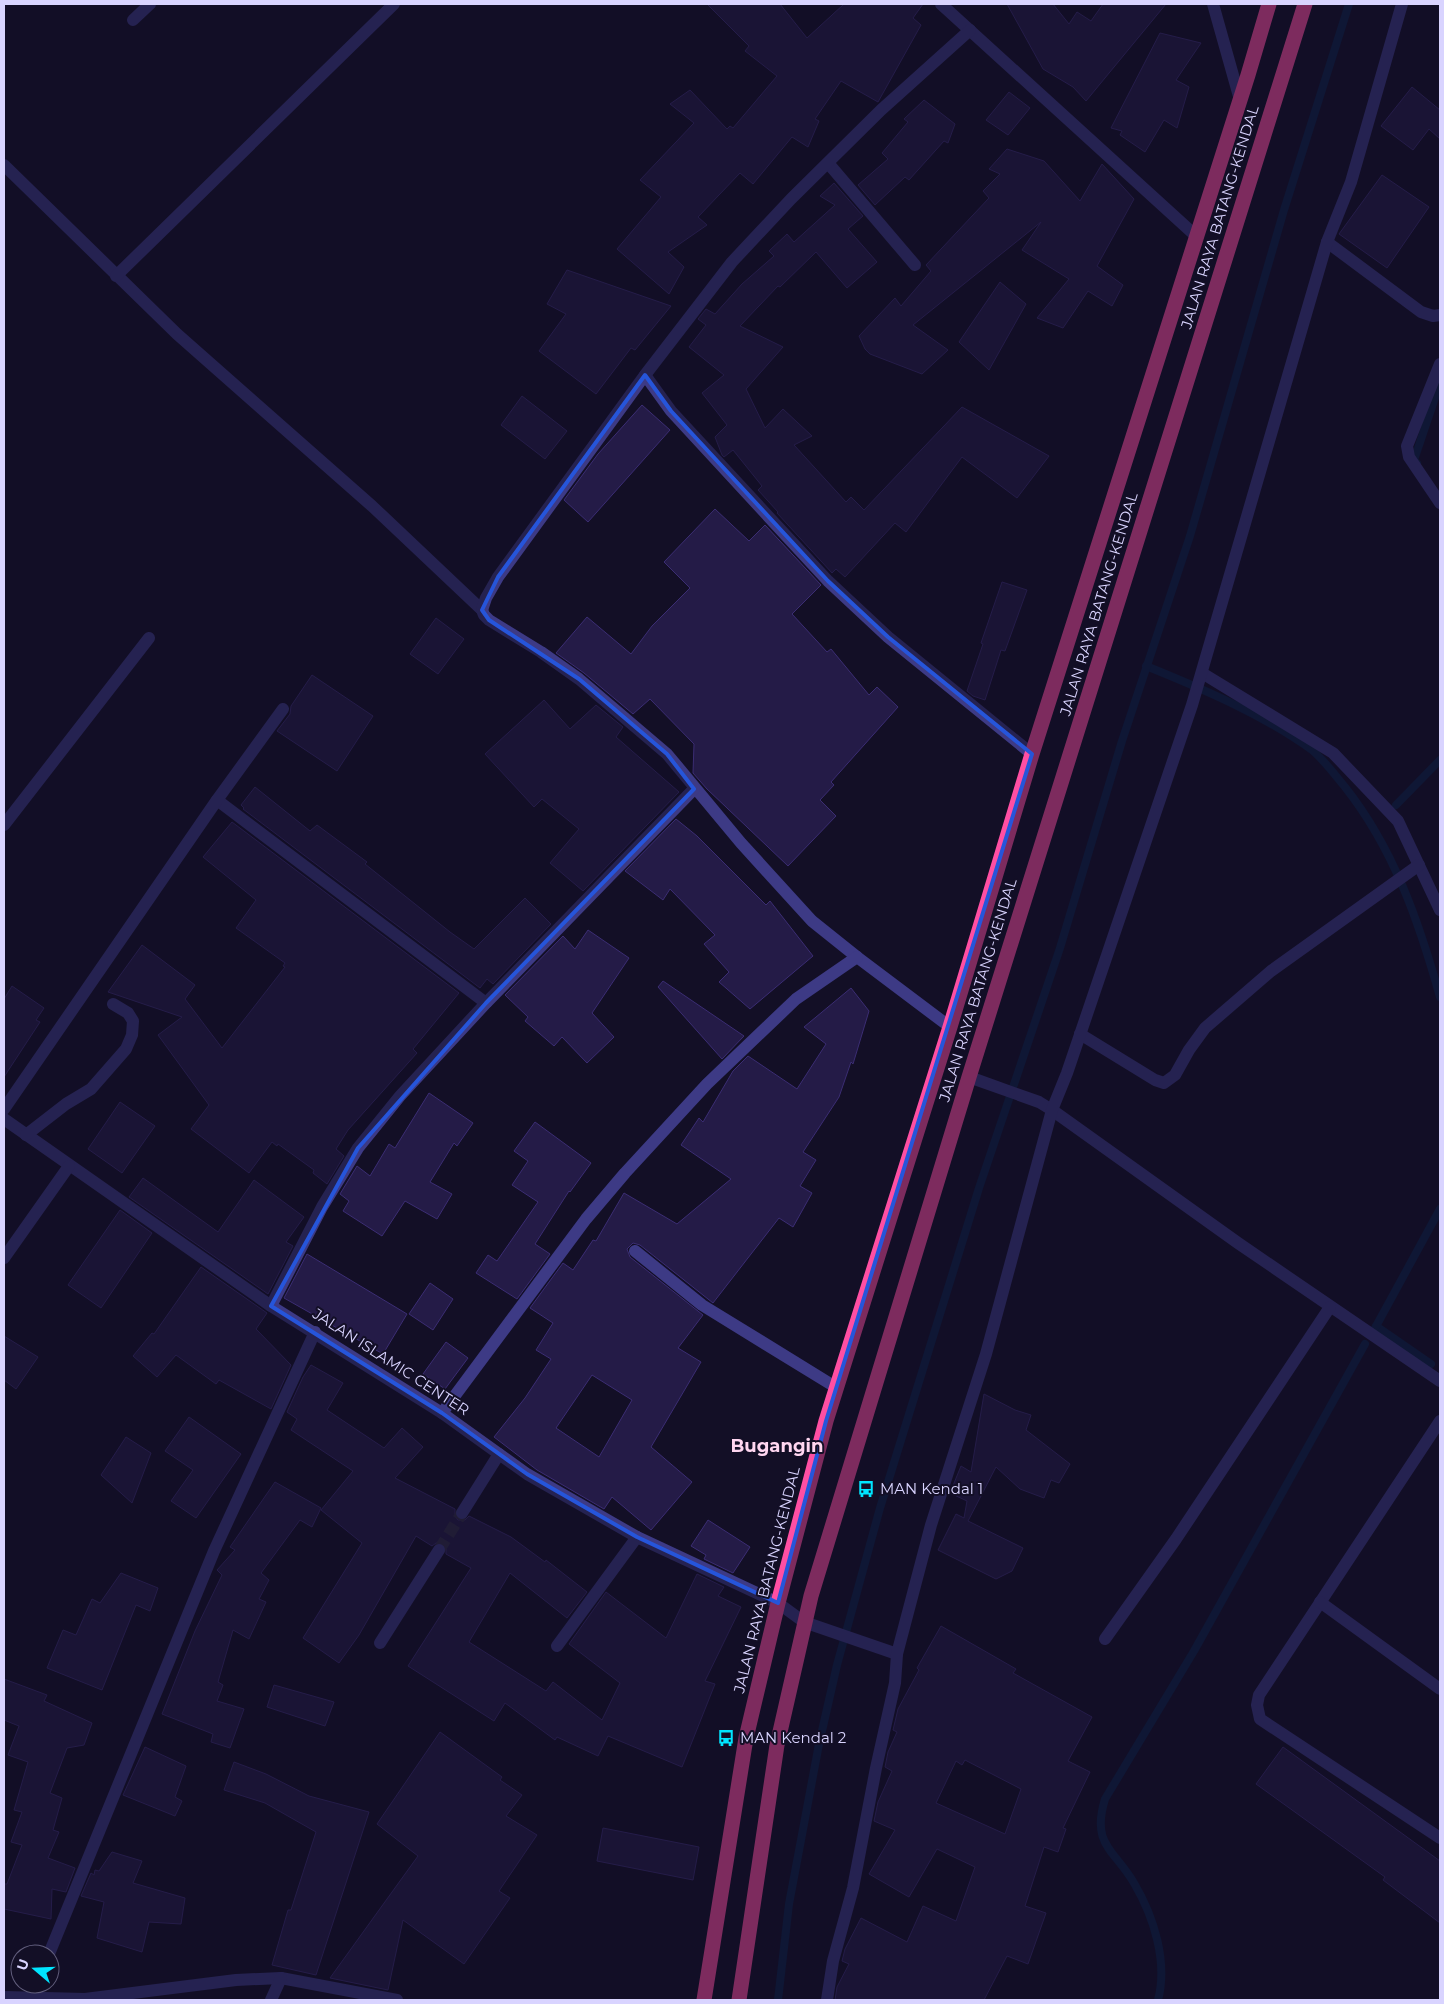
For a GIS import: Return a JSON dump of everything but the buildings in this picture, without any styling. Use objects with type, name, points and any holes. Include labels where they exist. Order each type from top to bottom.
[{"type":"highway","name":"JALAN RAYA BATANG-KENDAL","points":[[704,2000],[746,1738],[778,1603],[837,1388],[950,1027],[1032,754],[1269,4]]},
{"type":"highway","name":"JALAN RAYA BATANG-KENDAL","points":[[739,2000],[777,1746],[804,1622],[855,1448],[969,1077],[1305,4]]},
{"type":"street","points":[[133,20],[150,4]]},
{"type":"street","points":[[116,276],[394,4]]},
{"type":"street","points":[[941,4],[1196,236]]},
{"type":"street","points":[[1213,4],[1240,100]]},
{"type":"street","points":[[827,2000],[833,1961],[853,1888],[876,1768],[895,1683],[893,1652],[931,1525],[986,1354],[1052,1110],[1080,1034],[1192,705],[1327,242],[1352,182],[1402,4]]},
{"type":"street","points":[[482,610],[486,598],[498,577],[645,375],[732,262],[881,110],[970,30]]},
{"type":"street","points":[[828,163],[916,265]]},
{"type":"street","points":[[4,165],[177,334],[372,506],[482,610],[489,620],[541,652],[579,679],[667,754],[694,788],[812,921],[950,1027]]},
{"type":"street","points":[[1327,242],[1440,325]]},
{"type":"street","points":[[1421,312],[1433,316],[1440,315]]},
{"type":"street","points":[[1440,364],[1407,446],[1409,458],[1440,503]]},
{"type":"street","points":[[645,375],[671,411],[828,581],[888,637],[1032,754]]},
{"type":"street","points":[[4,825],[149,638]]},
{"type":"street","points":[[1201,676],[1333,753],[1398,821],[1414,869],[1440,910]]},
{"type":"street","points":[[4,1110],[217,800],[283,709]]},
{"type":"street","points":[[271,1306],[322,1207],[358,1148],[400,1096],[486,1003],[694,788]]},
{"type":"street","points":[[217,800],[486,1003]]},
{"type":"street","points":[[1080,1034],[1155,1080],[1164,1083],[1175,1075],[1189,1050],[1205,1028],[1270,971],[1414,869]]},
{"type":"street","points":[[442,1413],[586,1219],[625,1173],[707,1084],[796,999],[857,957]]},
{"type":"street","points":[[26,1134],[66,1104],[91,1089],[126,1049],[132,1035],[133,1021],[128,1012],[113,1004]]},
{"type":"street","points":[[969,1077],[1039,1102],[1052,1110],[1177,1201],[1330,1307],[1438,1376]]},
{"type":"street","name":"JALAN ISLAMIC CENTER","points":[[4,1119],[271,1306],[442,1413],[527,1474],[637,1538],[778,1603],[804,1622]]},
{"type":"street","points":[[4,1258],[69,1166]]},
{"type":"street","points":[[635,1251],[702,1305],[837,1388]]},
{"type":"street","points":[[1105,1639],[1176,1539],[1330,1307]]},
{"type":"street","points":[[53,1944],[214,1551],[315,1332]]},
{"type":"street","points":[[1440,1421],[1259,1695],[1257,1706],[1260,1718],[1440,1838]]},
{"type":"street","points":[[462,1513],[500,1454]]},
{"type":"street","points":[[557,1646],[637,1538]]},
{"type":"street","points":[[380,1643],[439,1550]]},
{"type":"street","points":[[1320,1602],[1440,1689]]},
{"type":"street","points":[[804,1622],[893,1652]]},
{"type":"street","points":[[271,2000],[281,1978]]},
{"type":"street","points":[[4,1997],[31,1996],[86,1999],[236,1980],[281,1978],[397,2000]]},
{"type":"highlighted area","points":[[645,375],[671,411],[828,581],[888,637],[1032,754],[826,1421],[778,1603],[637,1537],[527,1474],[442,1413],[271,1306],[358,1148],[486,1003],[694,789],[667,754],[579,679],[489,620],[482,610],[498,577]]},
{"type":"waterway","points":[[778,2000],[789,1904],[819,1744],[837,1665],[880,1508],[979,1188],[1060,948],[1122,741],[1190,536],[1284,210],[1349,4]]},
{"type":"waterway","points":[[1417,463],[1414,460],[1440,383]]},
{"type":"waterway","points":[[1146,666],[1210,693],[1253,714],[1293,737],[1312,750],[1325,763],[1362,811],[1378,835],[1391,861],[1414,914],[1440,997]]},
{"type":"waterway","points":[[1396,805],[1440,760]]},
{"type":"waterway","points":[[1374,1330],[1440,1209]]},
{"type":"waterway","points":[[1376,1326],[1431,1364]]},
{"type":"waterway","points":[[1158,2000],[1161,1970],[1157,1940],[1148,1910],[1141,1896],[1134,1883],[1112,1854],[1103,1837],[1101,1814],[1105,1799],[1194,1651],[1365,1344]]},
{"type":"tunnel","points":[[439,1550],[462,1513]]},
{"type":"place","name":"MAN Kendal 1","points":[[866,1489]]},
{"type":"place","name":"MAN Kendal 2","points":[[726,1738]]},
{"type":"district","name":"Bugangin","points":[[777,1446]]}]
